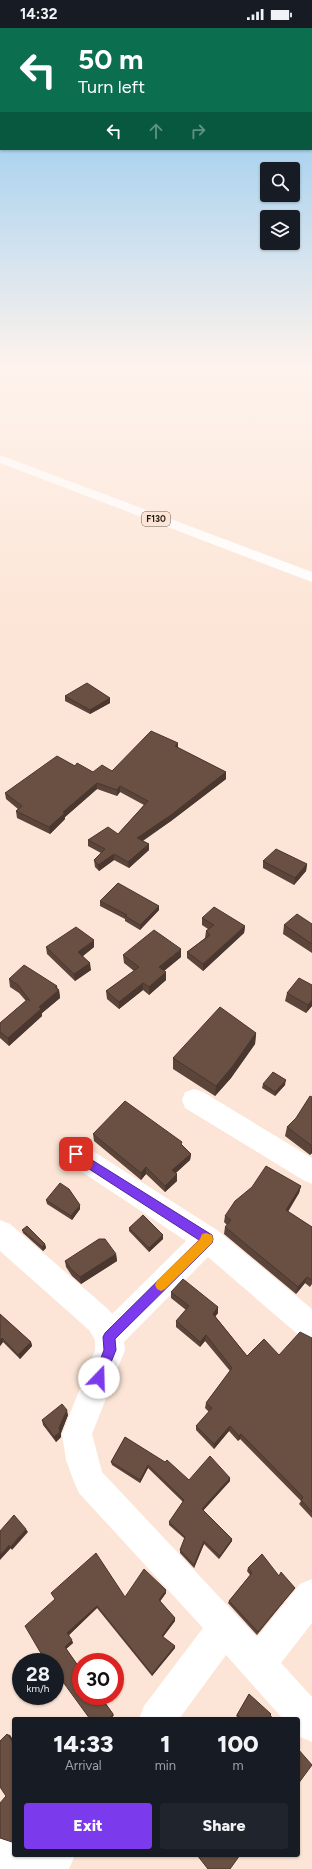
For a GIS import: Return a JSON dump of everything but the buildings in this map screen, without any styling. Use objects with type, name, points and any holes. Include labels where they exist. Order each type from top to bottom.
[{"type":"main road","name":"F130","points":[[0,459],[312,577]]},
{"type":"main road","name":"F130","points":[[0,470],[312,587]]},
{"type":"main road","points":[[194,1100],[312,1172]]},
{"type":"main road","points":[[76,1154],[208,1239],[312,1328]]},
{"type":"main road","points":[[0,1233],[99,1320],[109,1337],[110,1350],[77,1434],[82,1460],[90,1482],[225,1627],[312,1724]]},
{"type":"main road","points":[[109,1337],[208,1239]]},
{"type":"main road","points":[[258,1663],[312,1596]]},
{"type":"main road","points":[[158,1717],[225,1627]]},
{"type":"main road","points":[[0,1856],[33,1869]]},
{"type":"main road","points":[[46,1869],[55,1857]]},
{"type":"slow traffic","points":[[161,1285],[208,1239],[206,1238]]},
{"type":"route","points":[[76,1154],[208,1239],[109,1337],[110,1350],[99,1378]]}]
